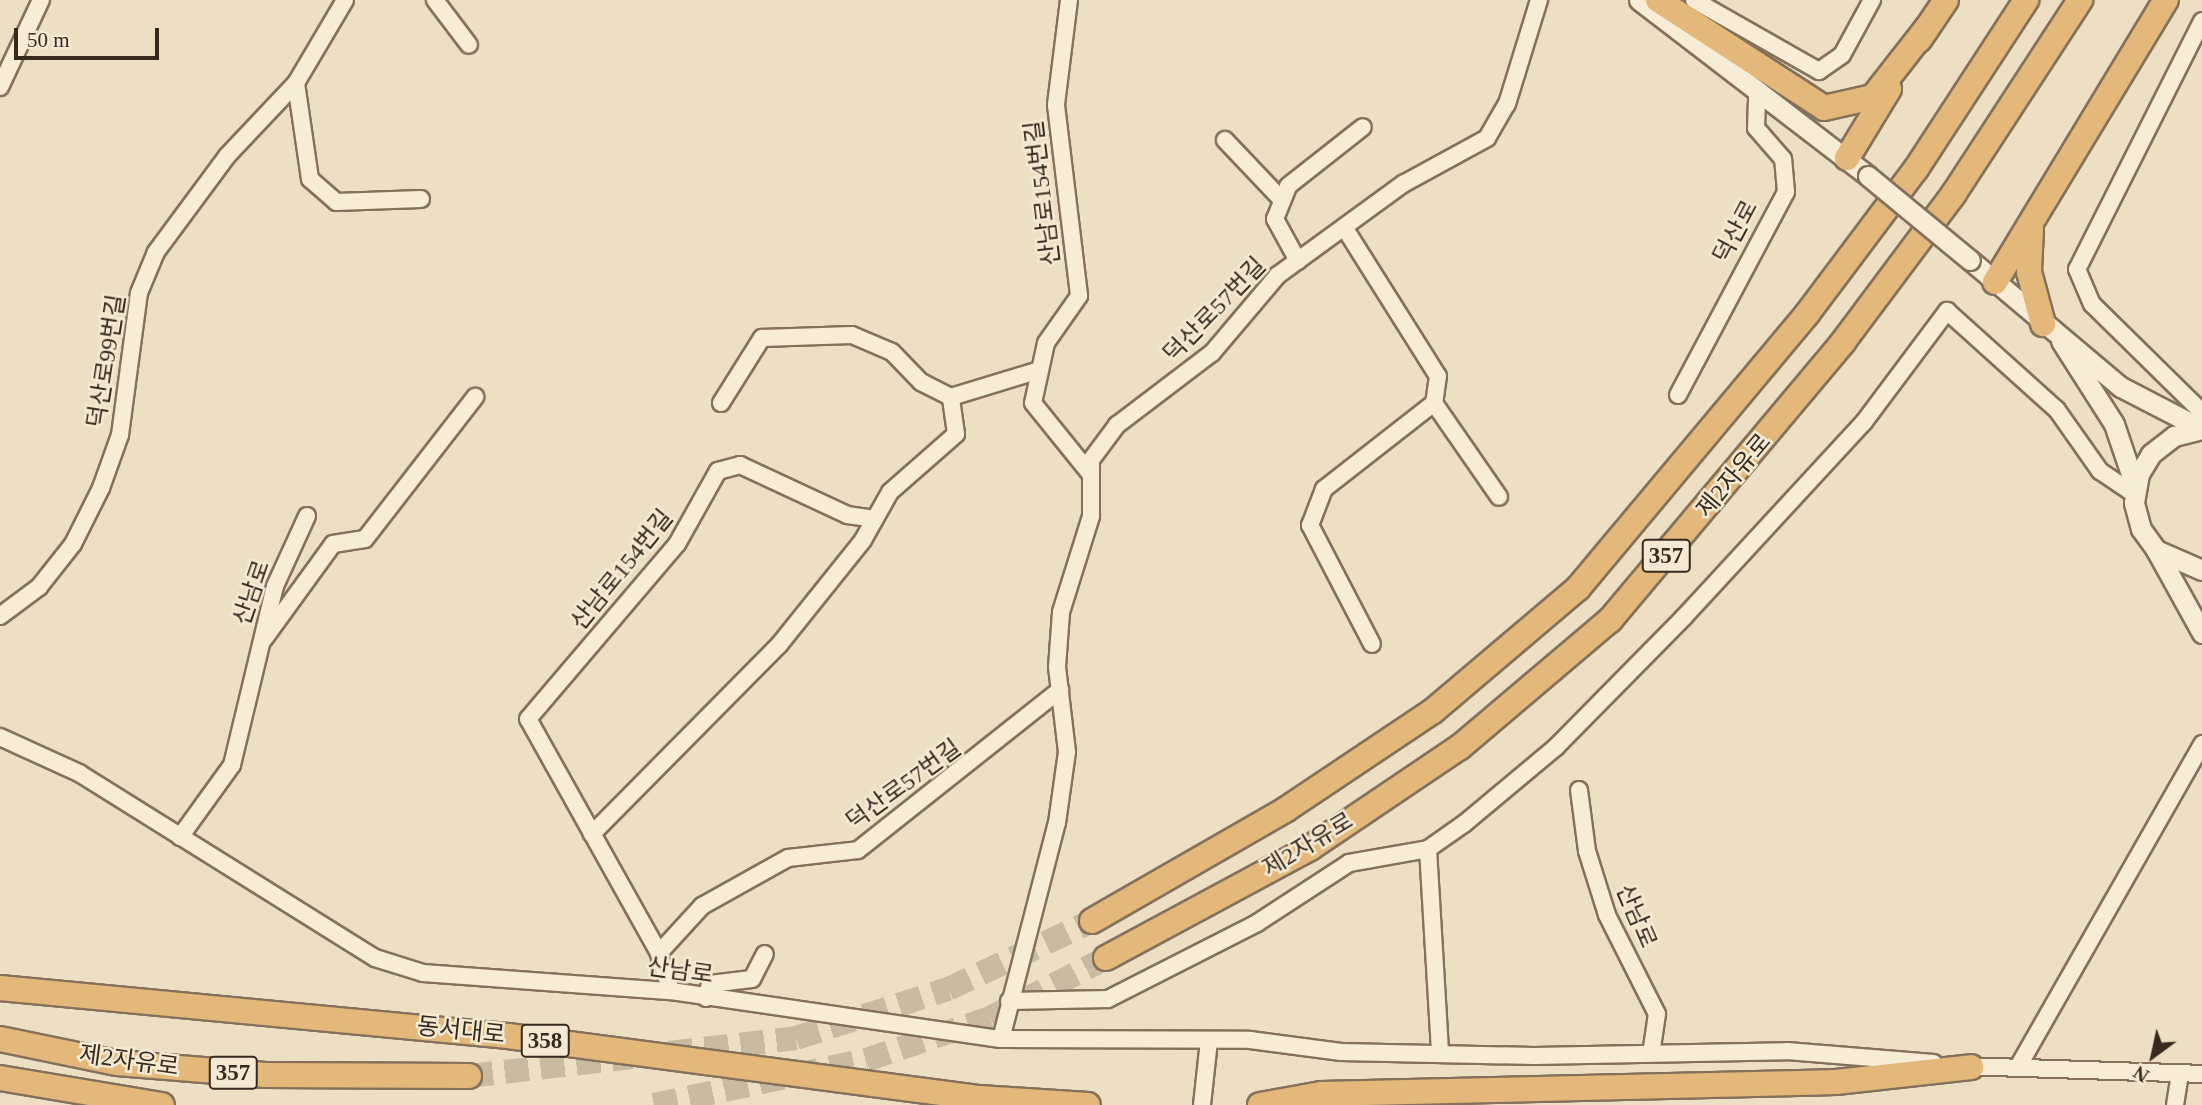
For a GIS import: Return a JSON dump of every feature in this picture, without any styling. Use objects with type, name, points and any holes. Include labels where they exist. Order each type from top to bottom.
[{"type":"highway","points":[[1658,0],[1824,108],[1873,97],[1927,28]]},
{"type":"highway","points":[[1847,158],[1945,0]]},
{"type":"highway","name":"제2자유로","points":[[1092,921],[1285,810],[1433,711],[1578,588],[1807,314],[1916,169],[2026,0]]},
{"type":"highway","name":"제2자유로","points":[[1106,958],[1356,817],[1460,747],[1610,620],[1843,342],[1953,195],[2080,0]]},
{"type":"highway","points":[[1995,282],[2031,228],[2166,0]]},
{"type":"highway","points":[[2031,228],[2029,272],[2051,331]]},
{"type":"highway","name":"동서대로","points":[[0,988],[508,1036],[981,1098],[1088,1105]]},
{"type":"highway","name":"제2자유로","points":[[0,1039],[117,1063],[265,1075],[469,1076]]},
{"type":"highway","points":[[1260,1105],[1321,1094],[1836,1082],[1970,1067]]},
{"type":"highway","name":"제2자유로","points":[[0,1078],[162,1105]]},
{"type":"street","points":[[0,87],[41,0]]},
{"type":"street","name":"덕산로99번길","points":[[0,616],[39,587],[73,544],[101,488],[120,435],[139,293],[156,252],[227,156],[296,83],[345,0]]},
{"type":"street","points":[[435,0],[469,45]]},
{"type":"street","name":"산남로154번길","points":[[1069,0],[1056,105],[1079,296],[1046,343],[1033,403],[1091,475]]},
{"type":"street","name":"덕산로57번길","points":[[1001,1039],[1057,823],[1067,752],[1060,690],[1061,612],[1091,516],[1091,460],[1117,425],[1212,353],[1253,297],[1403,184],[1487,138],[1507,104],[1539,0]]},
{"type":"street","points":[[1639,0],[1847,158],[2051,331],[2140,399],[2202,429]]},
{"type":"street","points":[[1694,0],[1819,71],[1842,55],[1872,0]]},
{"type":"street","points":[[2202,21],[2077,269],[2092,304],[2202,412]]},
{"type":"street","points":[[296,83],[310,178],[336,202],[421,200]]},
{"type":"street","name":"덕산로","points":[[1678,395],[1786,192],[1783,159],[1756,128],[1757,91]]},
{"type":"street","points":[[1225,140],[1282,200],[1288,186],[1363,127]]},
{"type":"street","name":"덕산로57번길","points":[[1282,200],[1275,219],[1298,261]]},
{"type":"street","points":[[1344,227],[1438,376],[1434,403],[1499,497]]},
{"type":"street","points":[[1009,1001],[1075,1005],[1108,999],[1257,923],[1349,863],[1428,849],[1556,747],[1684,617],[1857,430],[1947,311],[2039,392],[2100,471],[2135,490]]},
{"type":"street","points":[[2051,331],[2114,424],[2135,490],[2141,529],[2156,550],[2202,634]]},
{"type":"street","points":[[721,403],[762,338],[852,335],[892,352],[920,382],[951,397],[1040,370]]},
{"type":"street","points":[[256,650],[332,544],[365,539],[475,397]]},
{"type":"street","points":[[593,834],[779,645],[875,519],[890,492],[956,435],[951,397]]},
{"type":"street","points":[[1372,644],[1310,525],[1324,489],[1434,403]]},
{"type":"street","points":[[2135,490],[2159,445],[2202,429]]},
{"type":"street","name":"산남로154번길","points":[[670,991],[659,953],[528,719],[677,544],[718,471],[740,465],[847,515],[875,519]]},
{"type":"street","name":"산남로","points":[[180,837],[232,765],[246,722],[256,650],[275,586],[307,516]]},
{"type":"street","points":[[2156,550],[2202,570]]},
{"type":"street","name":"덕산로57번길","points":[[659,953],[702,906],[788,858],[858,849],[1060,690]]},
{"type":"street","name":"산남로","points":[[0,737],[79,773],[364,952],[423,974],[670,991],[1001,1039],[1209,1041],[1440,1053],[1651,1054],[1787,1051],[1970,1067],[2202,1074]]},
{"type":"street","points":[[2018,1067],[2202,744]]},
{"type":"street","name":"산남로","points":[[1579,790],[1587,851],[1607,915],[1657,1014],[1651,1054]]},
{"type":"street","points":[[1428,849],[1440,1053]]},
{"type":"street","points":[[706,998],[710,984],[752,979],[765,954]]},
{"type":"street","points":[[1202,1105],[1209,1041]]},
{"type":"street","points":[[2176,1102],[2180,1073]]},
{"type":"tunnel","points":[[669,1053],[796,1038],[948,989],[1092,921]]},
{"type":"tunnel","points":[[654,1105],[866,1060],[990,1018],[1106,958]]},
{"type":"tunnel","points":[[469,1076],[632,1057]]}]
